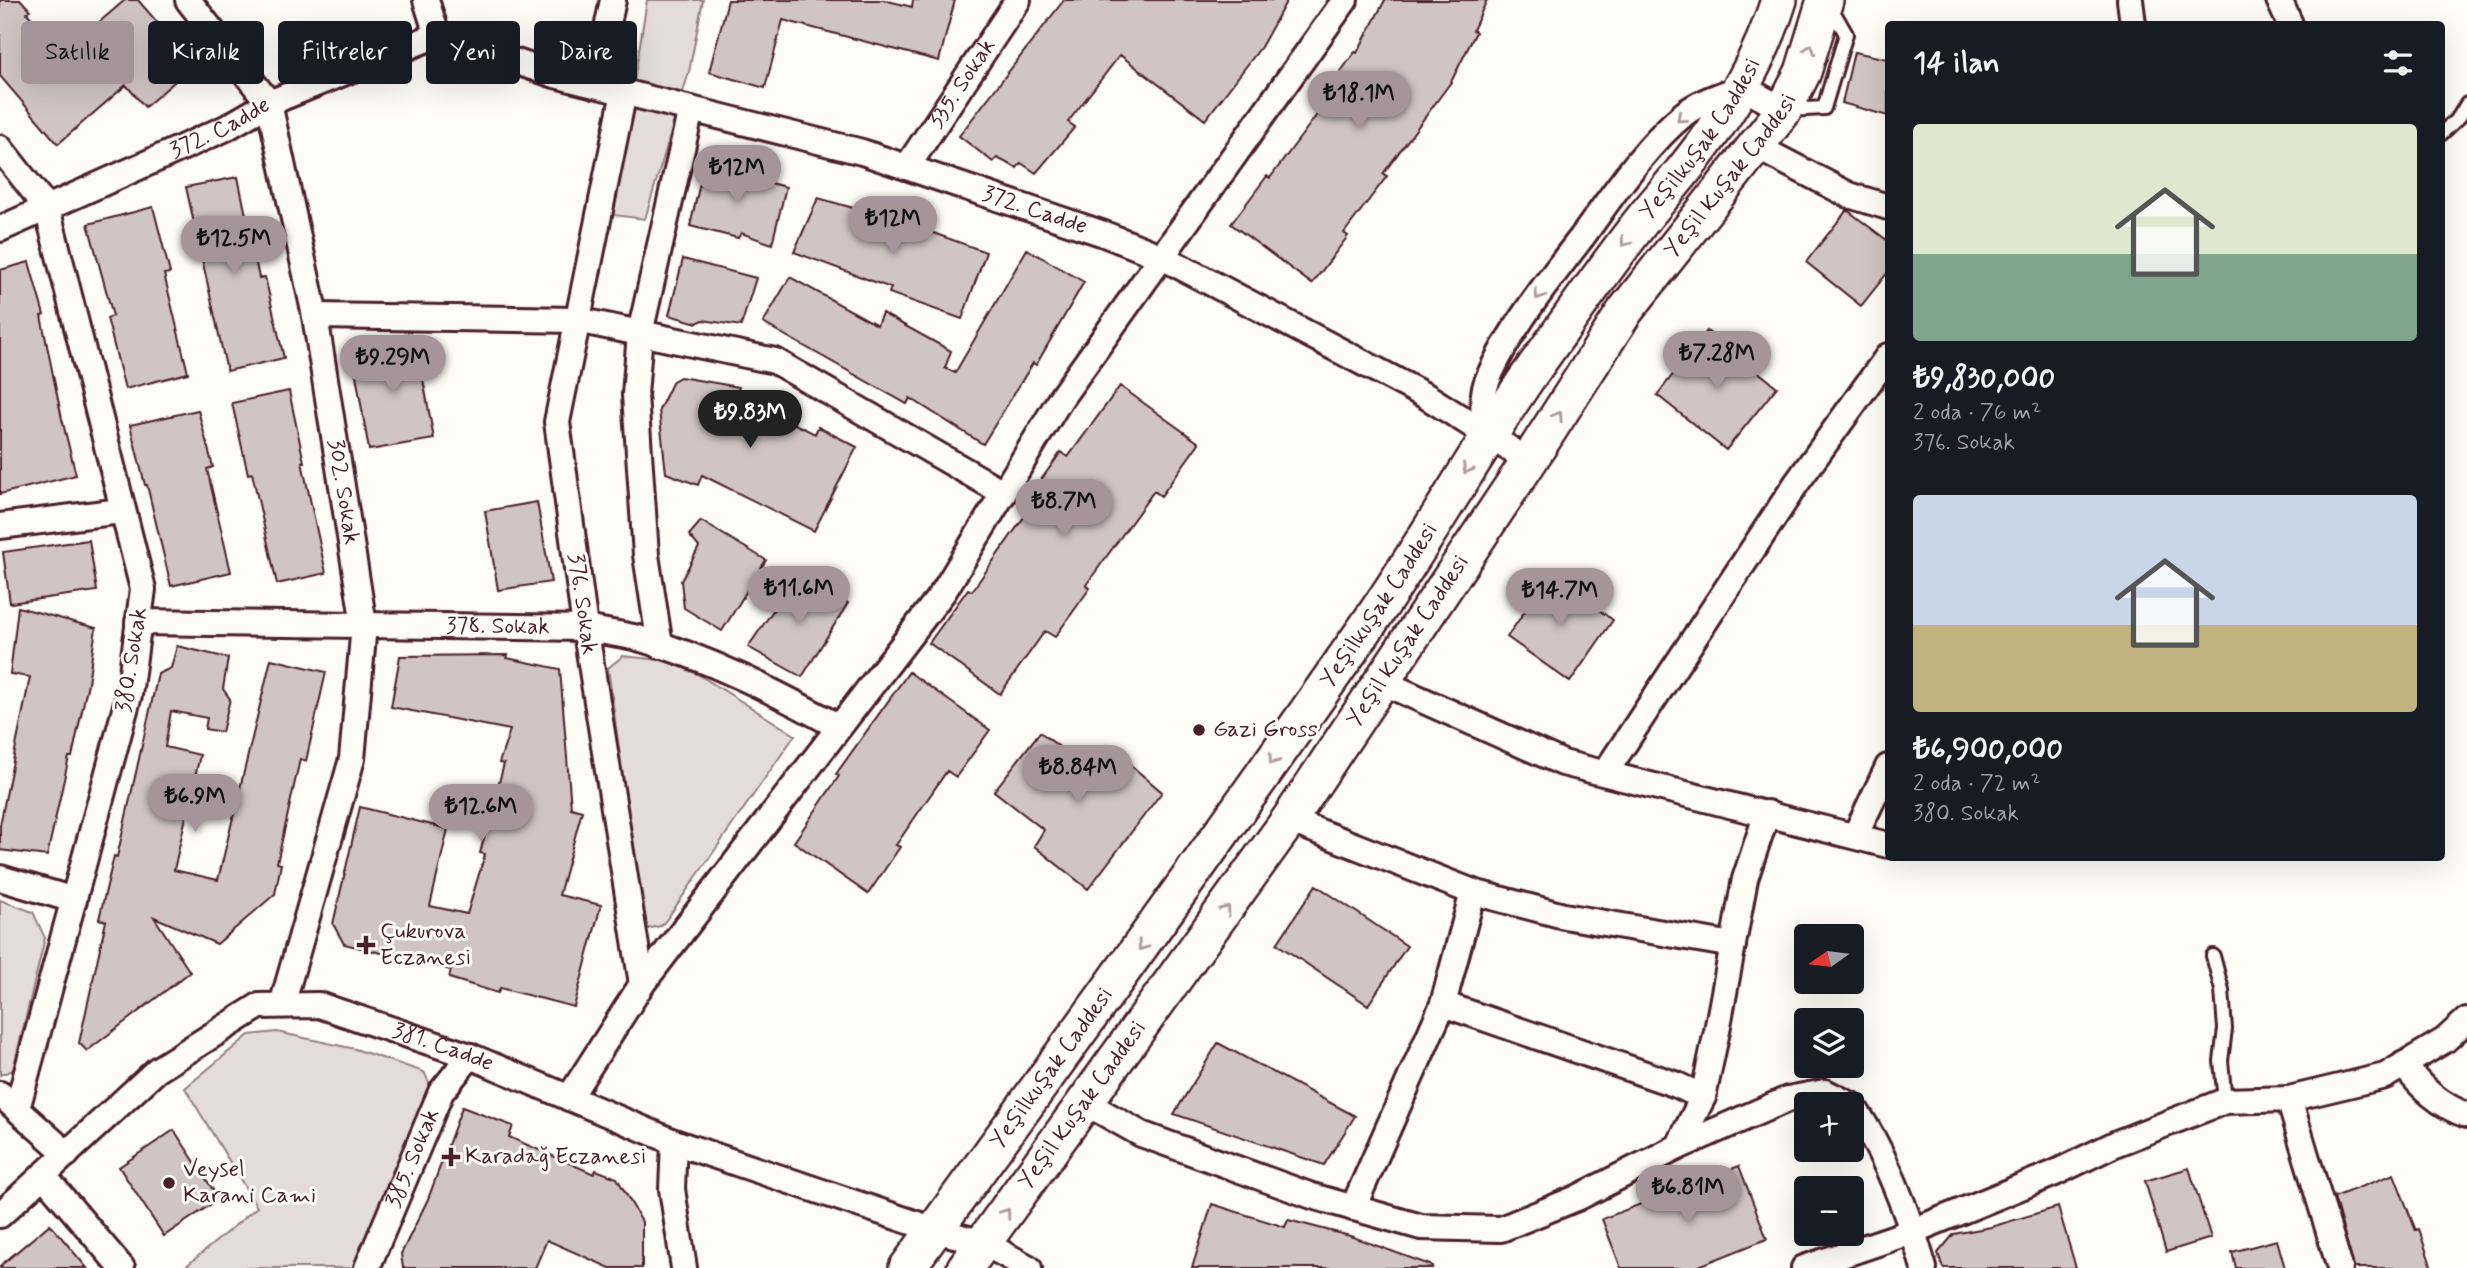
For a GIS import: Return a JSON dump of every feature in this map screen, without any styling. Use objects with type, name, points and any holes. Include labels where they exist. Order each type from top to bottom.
[{"type":"main road","name":"Yeşilkuşak Caddesi","points":[[907,1268],[1164,916],[1372,618],[1407,567],[1487,437],[1586,294],[1691,162],[1742,87],[1779,0]]},
{"type":"main road","name":"Yeşil Kuşak Caddesi","points":[[975,1256],[1289,820],[1529,461],[1625,311],[1784,110],[1802,72],[1826,0]]},
{"type":"street","name":"302. Sokak","points":[[188,0],[269,103],[315,316],[364,625],[352,759],[282,1005]]},
{"type":"street","points":[[426,0],[433,21]]},
{"type":"street","points":[[595,85],[613,0]]},
{"type":"street","name":"335. Sokak","points":[[907,167],[1018,0]]},
{"type":"street","points":[[569,1098],[642,984],[944,591],[1061,398],[1345,0]]},
{"type":"street","points":[[2130,0],[2133,21]]},
{"type":"street","points":[[2279,0],[2289,21]]},
{"type":"street","name":"372. Cadde","points":[[0,229],[226,128],[269,103],[426,39]]},
{"type":"street","name":"372. Cadde","points":[[520,63],[555,75],[862,152],[1104,234],[1160,256],[1426,396],[1487,437],[1529,461]]},
{"type":"street","points":[[1742,87],[1784,110]]},
{"type":"street","name":"376. Sokak","points":[[624,92],[557,422],[585,628],[642,984]]},
{"type":"street","points":[[660,646],[646,555],[635,396],[640,333],[691,109]]},
{"type":"street","points":[[1756,147],[1849,195],[1885,207]]},
{"type":"street","points":[[0,148],[47,208]]},
{"type":"street","name":"380. Sokak","points":[[9,1102],[74,900],[129,695],[143,589],[121,511],[47,208]]},
{"type":"street","points":[[315,316],[577,320],[775,361],[1004,493]]},
{"type":"street","points":[[1605,773],[1796,484],[1885,360]]},
{"type":"street","points":[[0,526],[121,511]]},
{"type":"street","name":"378. Sokak","points":[[138,622],[585,628],[637,638],[660,646],[764,687],[839,727]]},
{"type":"street","points":[[1382,682],[1563,763],[1885,844]]},
{"type":"street","points":[[1855,836],[1885,773]]},
{"type":"street","points":[[1678,1147],[1703,1097],[1745,879],[1767,813]]},
{"type":"street","points":[[1289,820],[1473,892],[1564,916],[1734,945]]},
{"type":"street","points":[[0,878],[74,900]]},
{"type":"street","points":[[1353,1208],[1443,1004],[1473,892]]},
{"type":"street","points":[[1443,1004],[1703,1097]]},
{"type":"street","name":"381. Cadde","points":[[0,1215],[157,1070],[259,1006],[319,1005],[470,1056],[674,1142],[935,1230],[975,1256],[1029,1268]]},
{"type":"street","points":[[1804,1268],[1913,1231],[2054,1173],[2117,1143],[2225,1101],[2289,1099],[2385,1076],[2445,1040],[2467,1020]]},
{"type":"street","name":"385. Sokak","points":[[367,1268],[441,1092],[470,1056]]},
{"type":"street","points":[[2404,1064],[2413,1078],[2437,1098],[2467,1115]]},
{"type":"street","points":[[1086,1103],[1141,1134],[1312,1196],[1421,1227],[1501,1229],[1577,1198],[1678,1147],[1794,1098]]},
{"type":"street","points":[[2289,1099],[2340,1268]]},
{"type":"street","points":[[9,1102],[66,1154]]},
{"type":"street","points":[[1864,1124],[1871,1134],[1913,1231],[1924,1268]]},
{"type":"street","points":[[674,1142],[672,1189],[684,1268]]},
{"type":"street","points":[[43,1175],[122,1268]]},
{"type":"lane","points":[[2445,130],[2459,117],[2467,104]]},
{"type":"lane","points":[[2213,956],[2222,990],[2225,1029],[2221,1061],[2225,1101]]},
{"type":"shaded area","points":[[647,0],[703,0],[689,72],[645,219],[613,215],[634,84],[637,84],[637,63]]},
{"type":"shaded area","points":[[623,656],[669,661],[699,675],[795,735],[667,919],[661,926],[646,929],[640,905],[608,668]]},
{"type":"shaded area","points":[[0,900],[33,912],[45,938],[13,1070],[0,1075]]},
{"type":"shaded area","points":[[277,1032],[355,1049],[424,1072],[430,1084],[355,1268],[184,1268],[257,1207],[185,1088],[249,1035]]},
{"type":"building","points":[[0,0],[21,0],[30,10],[27,13],[34,21],[21,21],[21,84],[134,84],[134,21],[100,21],[125,0],[138,0],[156,21],[148,21],[148,84],[172,84],[145,107],[126,85],[58,144],[0,76]]},
{"type":"building","points":[[728,0],[884,0],[912,7],[913,0],[955,0],[939,61],[783,20],[765,88],[709,72]]},
{"type":"building","points":[[1064,0],[1287,0],[1261,47],[1205,120],[1120,55],[1068,122],[1075,127],[1036,173],[1021,163],[1017,168],[997,158],[993,162],[959,136]]},
{"type":"building","points":[[1385,0],[1487,0],[1473,30],[1476,32],[1451,82],[1383,174],[1387,176],[1344,233],[1348,236],[1312,284],[1231,224],[1267,176],[1270,178],[1330,97],[1325,93],[1355,52],[1357,53]]},
{"type":"building","points":[[1854,52],[1885,58],[1885,115],[1842,103]]},
{"type":"building","points":[[704,166],[786,187],[772,244],[741,233],[738,238],[690,226]]},
{"type":"building","points":[[238,177],[259,278],[265,277],[284,358],[227,371],[186,187]]},
{"type":"building","points":[[818,198],[903,222],[986,252],[962,319],[889,293],[891,288],[794,252]]},
{"type":"building","points":[[153,207],[170,273],[164,274],[188,373],[125,389],[107,318],[113,316],[88,224]]},
{"type":"building","points":[[1847,210],[1885,239],[1885,276],[1861,306],[1806,262]]},
{"type":"building","points":[[1027,249],[1084,282],[1036,365],[1033,363],[983,444],[910,398],[907,404],[763,323],[790,277],[877,325],[882,313],[951,351],[945,368],[955,373]]},
{"type":"building","points":[[683,259],[756,278],[741,326],[703,320],[697,323],[669,315]]},
{"type":"building","points":[[29,262],[44,315],[41,316],[76,475],[0,494],[0,270]]},
{"type":"building","points":[[1707,331],[1777,387],[1726,450],[1657,395]]},
{"type":"building","points":[[416,340],[434,439],[369,450],[352,352]]},
{"type":"building","points":[[680,377],[739,387],[736,395],[815,434],[818,427],[857,447],[814,531],[702,475],[698,485],[666,473],[659,410],[673,381]]},
{"type":"building","points":[[1120,386],[1199,443],[1161,496],[1154,491],[1086,585],[1090,588],[1055,637],[1045,631],[1000,694],[929,643],[968,589],[972,591],[1029,510],[1023,505],[1061,452],[1068,457]]},
{"type":"building","points":[[289,391],[326,573],[277,584],[252,473],[248,474],[232,403]]},
{"type":"building","points":[[198,410],[213,467],[207,469],[231,572],[171,586],[130,425]]},
{"type":"building","points":[[537,502],[551,582],[498,590],[485,511]]},
{"type":"building","points":[[701,521],[766,560],[722,631],[684,608],[681,581],[699,547],[689,535]]},
{"type":"building","points":[[89,540],[97,591],[10,603],[3,552]]},
{"type":"building","points":[[798,574],[848,603],[802,677],[748,647]]},
{"type":"building","points":[[1550,575],[1613,620],[1570,682],[1507,637]]},
{"type":"building","points":[[18,607],[96,628],[88,683],[47,856],[0,850],[0,825],[30,677],[10,674]]},
{"type":"building","points":[[177,646],[228,658],[223,689],[230,699],[222,732],[205,729],[207,718],[171,711],[165,747],[200,755],[174,870],[218,880],[271,659],[326,672],[306,761],[300,759],[277,863],[281,864],[275,894],[217,944],[154,917],[190,972],[87,1051],[79,1043],[106,921],[99,919],[114,856],[117,857],[158,674],[171,668]]},
{"type":"building","points":[[508,655],[507,658],[560,669],[571,808],[582,811],[559,895],[601,905],[574,1007],[500,988],[498,993],[449,978],[451,970],[344,944],[333,924],[360,807],[448,829],[430,906],[467,914],[485,854],[480,853],[504,764],[499,763],[510,730],[391,707],[400,656]]},
{"type":"building","points":[[909,672],[990,730],[956,777],[947,771],[896,845],[900,847],[868,894],[794,842],[839,776],[836,774]]},
{"type":"building","points":[[1040,732],[1089,770],[1107,745],[1162,792],[1088,889],[1034,846],[1044,830],[994,791]]},
{"type":"building","points":[[1316,885],[1407,946],[1368,1005],[1277,944]]},
{"type":"building","points":[[1218,1043],[1355,1116],[1324,1165],[1174,1114]]},
{"type":"building","points":[[462,1107],[513,1126],[509,1137],[594,1174],[596,1170],[617,1178],[642,1222],[642,1268],[610,1268],[547,1240],[535,1268],[403,1268],[401,1254],[428,1199]]},
{"type":"building","name":"Veysel Karani Cami","points":[[174,1130],[219,1199],[164,1236],[119,1167]]},
{"type":"building","points":[[1739,1166],[1767,1239],[1694,1268],[1621,1268],[1602,1219]]},
{"type":"building","points":[[2189,1168],[2211,1238],[2166,1252],[2145,1181]]},
{"type":"building","points":[[2394,1174],[2416,1231],[2419,1230],[2432,1268],[2354,1268],[2334,1197]]},
{"type":"building","points":[[1212,1204],[1285,1227],[1288,1220],[1350,1236],[1433,1266],[1192,1268]]},
{"type":"building","points":[[2058,1207],[2076,1268],[1943,1268],[1938,1253],[1954,1234],[1991,1227]]},
{"type":"building","points":[[50,1224],[87,1268],[0,1268],[0,1266]]},
{"type":"building","points":[[2277,1240],[2285,1268],[2236,1268],[2232,1252]]},
{"type":"place","name":"Gazi Gross","points":[[1199,730]]},
{"type":"place","name":"Çukurova Eczanesi","points":[[366,945]]},
{"type":"place","name":"Karadağ Eczanesi","points":[[451,1157]]},
{"type":"place","name":"Veysel Karani Cami","points":[[169,1183]]}]
